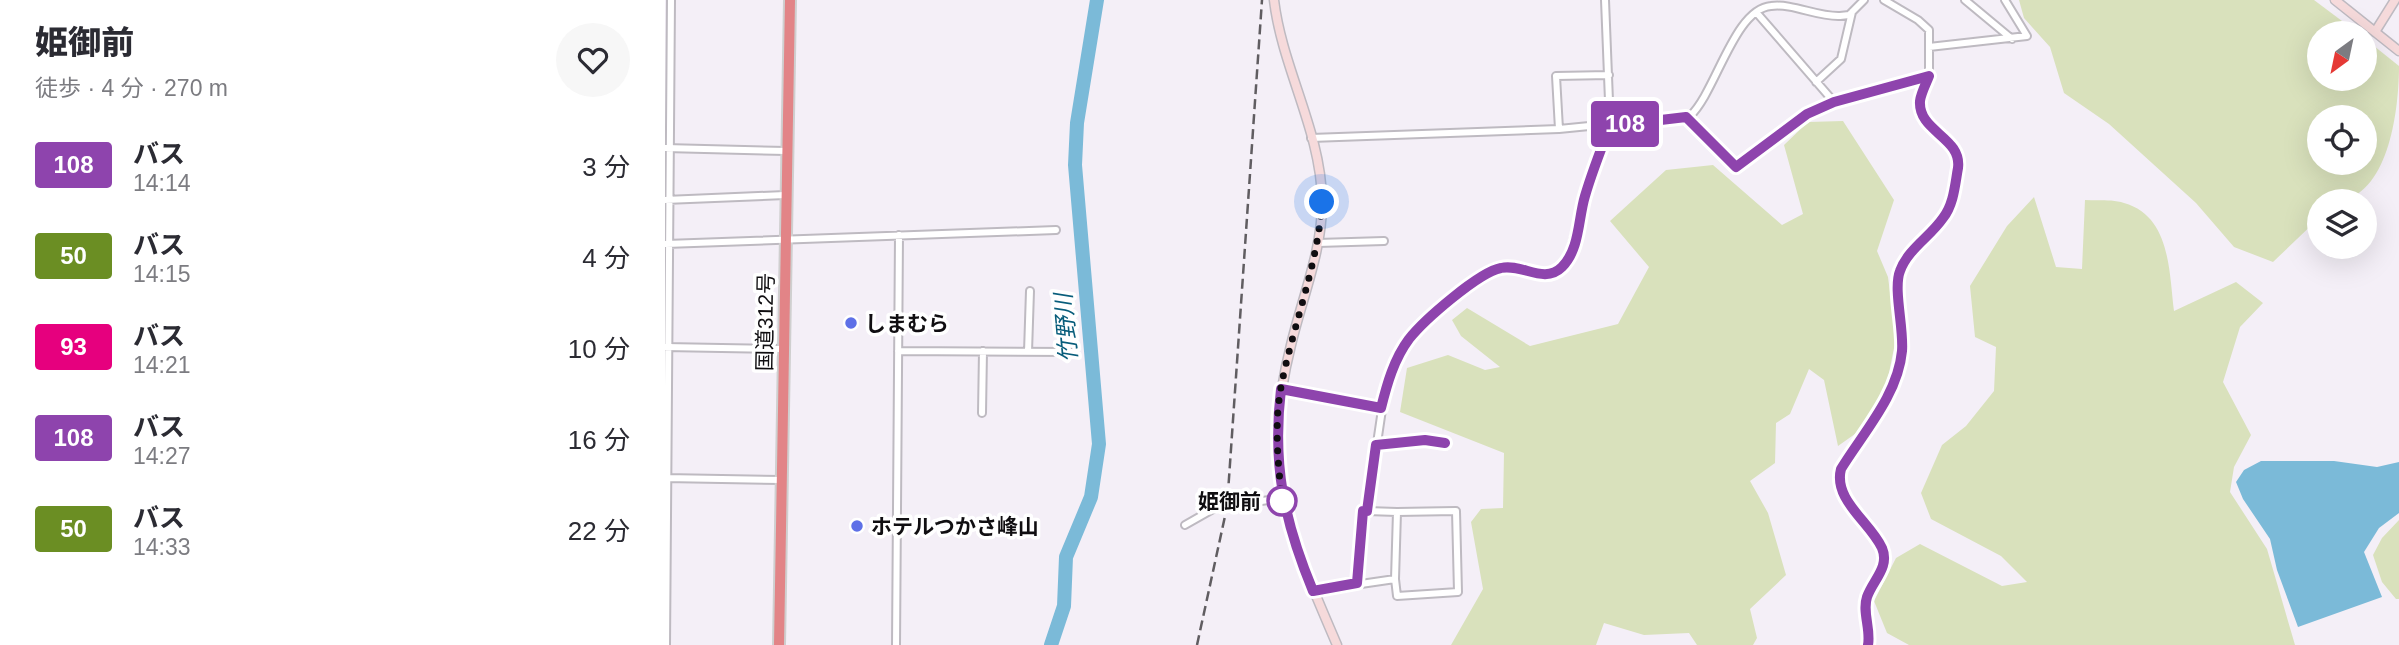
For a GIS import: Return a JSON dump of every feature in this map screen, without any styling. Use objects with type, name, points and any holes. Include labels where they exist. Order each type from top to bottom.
[{"type":"highway","name":"国道312号","points":[[779,645],[790,0]]},
{"type":"street","points":[[666,645],[667,149],[671,0]]},
{"type":"street","points":[[1274,0],[1276,21],[1311,138],[1321,187],[1318,243],[1281,389],[1276,430],[1282,498],[1289,528],[1337,645]]},
{"type":"street","points":[[1367,511],[1381,408],[1389,379],[1410,338],[1472,282],[1499,268],[1509,267],[1548,274],[1556,272],[1568,260],[1584,200],[1610,126],[1605,0]]},
{"type":"street","points":[[1311,138],[1559,129],[1686,117],[1706,99],[1731,45],[1764,3],[1831,17],[1851,12],[1864,0]]},
{"type":"street","points":[[1868,645],[1866,600],[1881,571],[1884,556],[1877,539],[1844,494],[1839,478],[1841,469],[1891,388],[1899,369],[1902,331],[1896,287],[1898,274],[1905,260],[1945,217],[1954,196],[1957,158],[1951,145],[1930,128],[1922,116],[1920,100],[1929,76],[1929,30],[1884,0]]},
{"type":"street","points":[[1965,0],[2012,38]]},
{"type":"street","points":[[1929,47],[2027,36],[2005,0]]},
{"type":"street","points":[[2335,0],[2361,21]]},
{"type":"street","points":[[2377,29],[2395,0]]},
{"type":"street","points":[[1756,12],[1834,102]]},
{"type":"street","points":[[1816,82],[1841,59],[1851,12]]},
{"type":"street","points":[[2377,34],[2399,51]]},
{"type":"street","points":[[1559,129],[1556,76],[1609,75]]},
{"type":"street","points":[[1686,117],[1736,167],[1807,114],[1834,102],[1929,76]]},
{"type":"street","points":[[667,149],[786,150]]},
{"type":"street","points":[[668,200],[785,195]]},
{"type":"street","points":[[667,244],[1056,230]]},
{"type":"street","points":[[895,645],[899,235]]},
{"type":"street","points":[[1318,243],[1384,241]]},
{"type":"street","points":[[1028,352],[1030,291]]},
{"type":"street","points":[[667,347],[783,349]]},
{"type":"street","points":[[898,351],[1072,352]]},
{"type":"street","points":[[982,413],[983,351]]},
{"type":"street","points":[[1281,389],[1381,408]]},
{"type":"street","points":[[1376,445],[1425,440],[1445,443]]},
{"type":"street","points":[[666,478],[781,480]]},
{"type":"street","points":[[1185,525],[1215,509],[1282,498]]},
{"type":"street","points":[[1357,583],[1363,511],[1456,511],[1458,592],[1397,596],[1397,512]]},
{"type":"street","points":[[1313,591],[1395,579]]},
{"type":"green space","points":[[2019,0],[2314,0],[2342,21],[2307,21],[2307,91],[2377,91],[2377,48],[2399,66],[2394,124],[2377,171],[2377,105],[2307,105],[2307,175],[2375,175],[2363,189],[2307,189],[2307,229],[2273,262],[2234,247],[2196,203],[2109,124],[2064,93],[2050,47],[2024,18]]},
{"type":"green space","points":[[1843,121],[1894,200],[1877,251],[1888,277],[1896,338],[1887,383],[1862,429],[1838,446],[1824,380],[1809,369],[1790,414],[1776,423],[1775,463],[1750,481],[1768,513],[1786,575],[1750,609],[1757,638],[1753,645],[1697,645],[1689,633],[1644,635],[1604,623],[1596,645],[1451,645],[1483,589],[1471,522],[1481,509],[1503,508],[1504,453],[1400,412],[1407,368],[1448,355],[1485,370],[1500,367],[1461,336],[1452,320],[1467,308],[1530,346],[1618,324],[1649,267],[1610,221],[1666,170],[1713,165],[1782,225],[1803,214],[1784,145],[1808,122]]},
{"type":"green space","points":[[2034,197],[2056,267],[2082,269],[2085,200],[2119,202],[2139,210],[2151,220],[2159,233],[2165,248],[2174,311],[2236,282],[2263,303],[2240,327],[2223,382],[2251,435],[2234,467],[2230,492],[2267,549],[2295,645],[1909,645],[1887,633],[1874,601],[1896,558],[1920,544],[2002,586],[2027,582],[2001,556],[1931,519],[1921,493],[1942,445],[1966,426],[1994,391],[1996,347],[1975,337],[1970,286],[2007,226]]},
{"type":"green space","points":[[2399,520],[2399,599],[2396,599],[2382,582],[2373,555],[2382,538]]},
{"type":"water","points":[[2261,461],[2334,461],[2377,467],[2399,462],[2399,513],[2379,528],[2364,552],[2382,597],[2298,627],[2277,570],[2270,539],[2243,499],[2236,482],[2244,470]]},
{"type":"waterway","name":"竹野川","points":[[1051,645],[1064,606],[1066,557],[1091,497],[1099,444],[1075,165],[1077,123],[1097,0]]},
{"type":"railway","points":[[1197,645],[1227,507],[1262,0]]},
{"type":"bus line","name":"108","points":[[1445,443],[1425,440],[1376,445],[1367,511],[1363,511],[1357,583],[1313,591],[1289,528],[1282,498],[1276,430],[1281,389],[1381,408],[1396,362],[1410,338],[1467,286],[1499,268],[1509,267],[1538,274],[1556,272],[1568,260],[1573,249],[1584,200],[1610,126],[1686,117],[1736,167],[1807,114],[1834,102],[1929,76],[1920,100],[1922,116],[1930,128],[1942,135],[1951,145],[1957,158],[1954,196],[1945,217],[1916,246],[1898,274],[1896,287],[1902,311],[1902,352],[1899,369],[1891,388],[1841,469],[1839,478],[1844,494],[1877,539],[1884,556],[1881,571],[1866,600],[1870,628],[1868,645]]},
{"type":"place","name":"しまむら","points":[[851,323]]},
{"type":"place","name":"姫御前","points":[[1282,501]]},
{"type":"place","name":"ホテルつかさ峰山","points":[[857,526]]},
{"type":"route","points":[[1282,501],[1276,430],[1281,389],[1318,243],[1322,202]]}]
